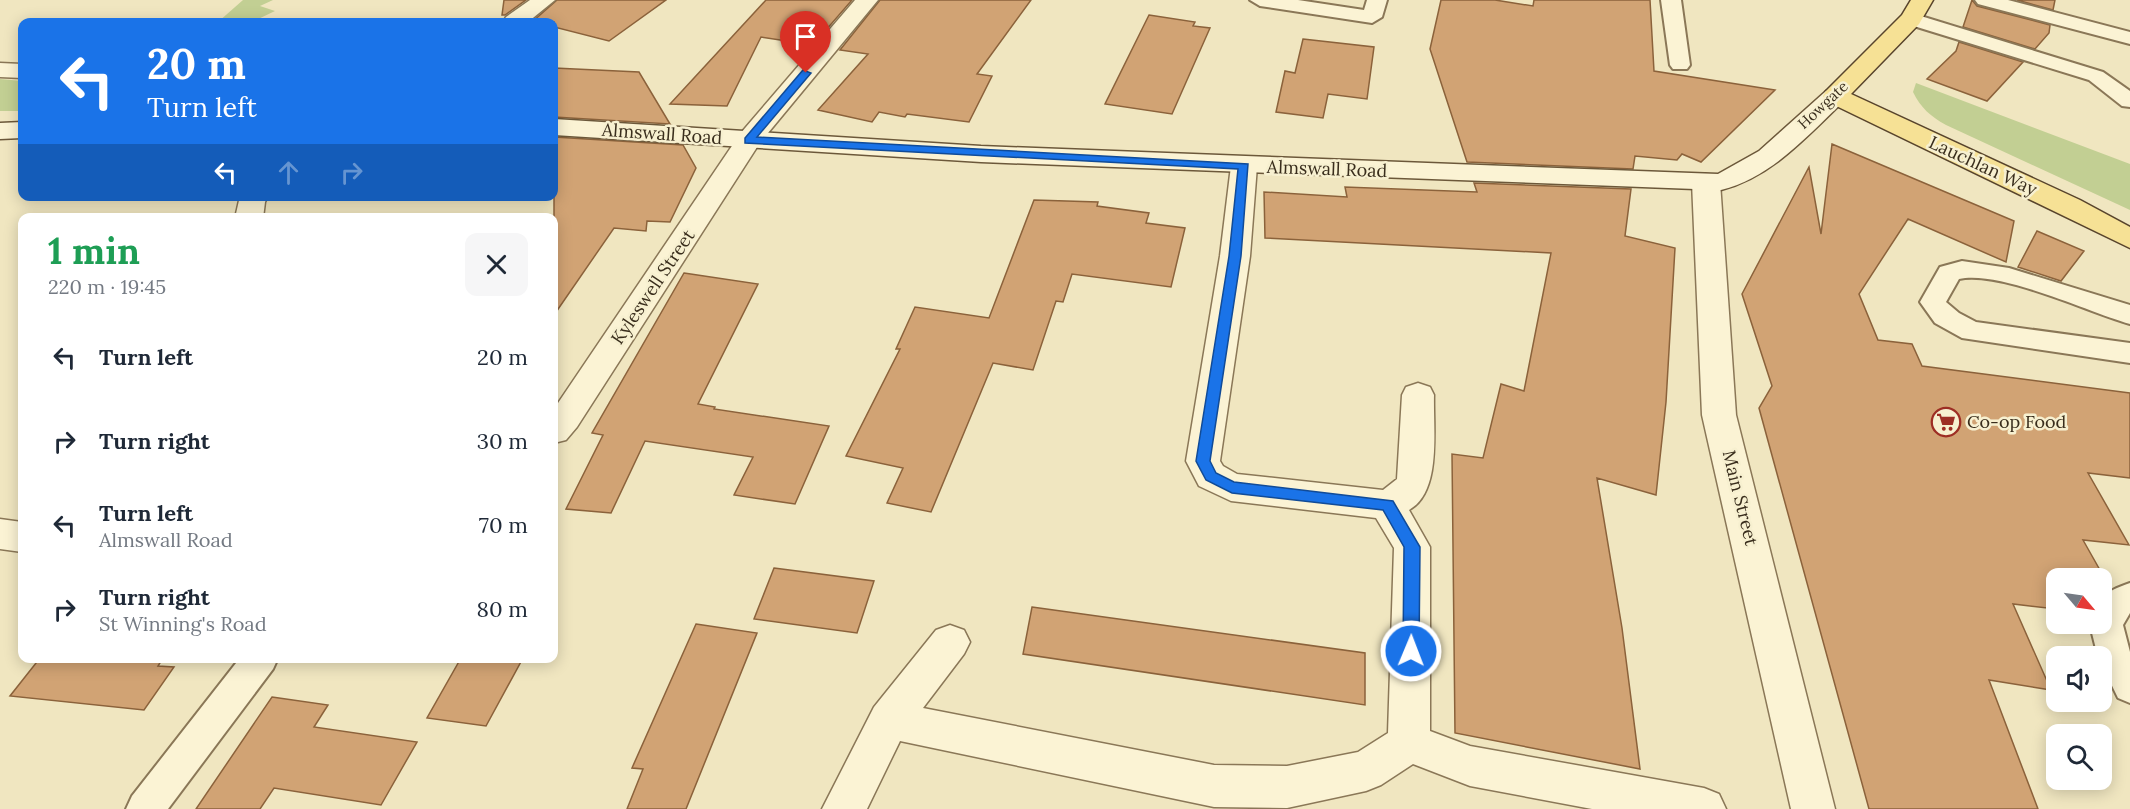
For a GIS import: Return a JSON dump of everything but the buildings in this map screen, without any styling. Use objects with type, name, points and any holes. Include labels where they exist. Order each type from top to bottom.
[{"type":"main road","name":"Howgate","points":[[1835,96],[1917,9]]},
{"type":"main road","name":"Lauchlan Way","points":[[1835,96],[2070,206],[2130,239]]},
{"type":"street","points":[[519,18],[544,0]]},
{"type":"street","name":"Kyleswell Street","points":[[558,426],[749,140],[867,0]]},
{"type":"street","points":[[0,70],[18,71]]},
{"type":"street","name":"Howgate","points":[[1706,182],[1735,178],[1755,166],[1835,96]]},
{"type":"street","name":"Almswall Road","points":[[558,127],[749,140],[1244,166],[1706,182]]},
{"type":"street","points":[[1244,166],[1235,256],[1203,461],[1211,476],[1232,487],[1388,505],[1402,497],[1414,483],[1418,395]]},
{"type":"street","name":"Main Street","points":[[1706,182],[1719,415],[1814,809]]},
{"type":"street","points":[[1388,505],[1412,547],[1409,743]]},
{"type":"street","points":[[844,809],[889,720],[950,642]]},
{"type":"street","points":[[889,720],[1214,786],[1287,787],[1366,771],[1409,743]]},
{"type":"street","points":[[1409,743],[1470,766],[1704,809]]},
{"type":"lane","points":[[1260,0],[1372,17],[1377,0]]},
{"type":"lane","points":[[1671,0],[1680,65]]},
{"type":"lane","points":[[1985,0],[2130,38]]},
{"type":"lane","points":[[1917,9],[2096,76],[2130,101]]},
{"type":"lane","points":[[2130,315],[2002,273],[1976,268],[1954,270],[1950,273],[1933,302],[1938,311],[1950,321],[1971,331],[2130,353]]},
{"type":"lane","points":[[2130,597],[2112,606],[2107,619],[2106,632],[2130,687]]},
{"type":"lane","points":[[146,809],[257,663]]},
{"type":"green space","points":[[243,0],[273,0],[260,6],[275,11],[260,18],[223,18]]},
{"type":"green space","points":[[0,79],[18,81],[18,111],[0,111]]},
{"type":"green space","points":[[1916,83],[2130,164],[2130,210],[1940,122],[1919,103],[1913,92]]},
{"type":"place","name":"Co-op Food","points":[[1946,422]]},
{"type":"route","points":[[806,73],[749,140],[981,154],[1244,166],[1235,256],[1203,461],[1211,476],[1232,487],[1388,505],[1412,547],[1411,651]]}]
